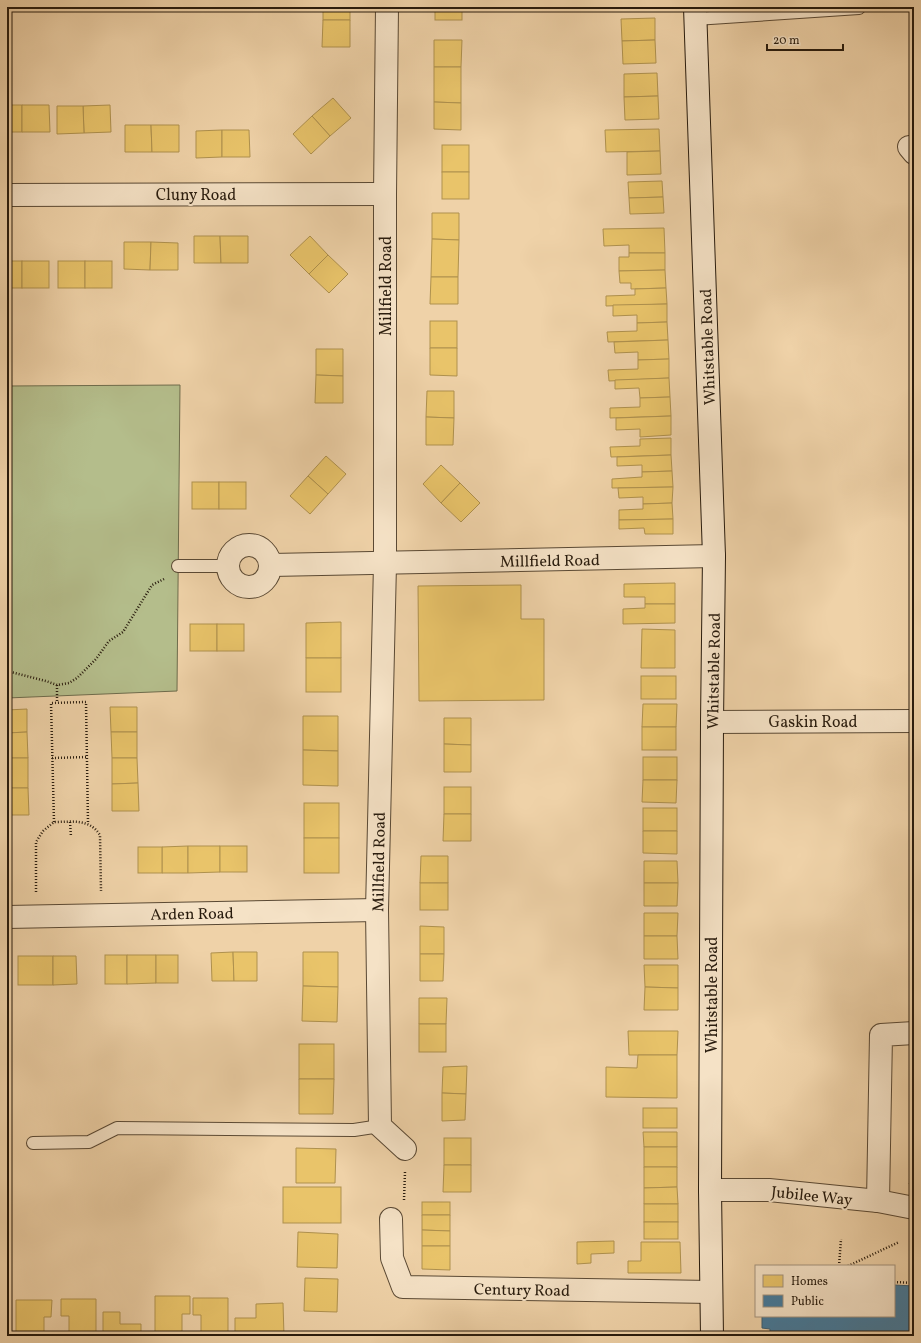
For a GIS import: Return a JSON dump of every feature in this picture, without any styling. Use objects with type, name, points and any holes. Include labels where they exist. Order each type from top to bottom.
[{"type":"street","name":"Millfield Road","points":[[380,1126],[377,910],[385,564],[385,194],[387,7]]},
{"type":"street","name":"Whitstable Road","points":[[695,13],[714,556],[710,1190],[712,1336]]},
{"type":"street","name":"Cluny Road","points":[[7,195],[385,194]]},
{"type":"street","points":[[246,545],[253,545],[266,552],[270,558],[271,565],[270,572],[263,584],[250,588],[243,587],[232,579],[228,566],[233,552],[246,545]]},
{"type":"street","name":"Millfield Road","points":[[385,564],[714,556]]},
{"type":"street","points":[[271,565],[385,564]]},
{"type":"street","name":"Gaskin Road","points":[[712,722],[914,721]]},
{"type":"street","name":"Arden Road","points":[[7,917],[377,910]]},
{"type":"street","points":[[878,1201],[881,1035],[914,1033]]},
{"type":"street","points":[[380,1126],[405,1149]]},
{"type":"street","name":"Jubilee Way","points":[[710,1190],[769,1190],[878,1201],[914,1208]]},
{"type":"street","name":"Century Road","points":[[391,1220],[392,1258],[403,1287],[711,1292]]},
{"type":"lane","points":[[695,13],[859,8]]},
{"type":"lane","points":[[181,566],[228,566]]},
{"type":"lane","points":[[33,1143],[89,1142],[117,1128],[354,1130],[380,1126]]},
{"type":"path","points":[[7,671],[57,685],[69,683],[77,678],[96,659],[109,641],[123,632],[152,585],[171,575],[184,574],[181,566]]},
{"type":"path","points":[[57,685],[57,703]]},
{"type":"path","points":[[54,822],[51,703],[86,702],[88,823]]},
{"type":"path","points":[[52,758],[87,757]]},
{"type":"path","points":[[37,917],[36,842],[44,831],[54,822],[88,823],[96,828],[100,834],[101,915]]},
{"type":"path","points":[[70,822],[71,837]]},
{"type":"path","points":[[391,1220],[405,1200],[405,1149]]},
{"type":"path","points":[[839,1265],[841,1239]]},
{"type":"path","points":[[850,1265],[899,1242]]},
{"type":"path","points":[[895,1282],[914,1283]]},
{"type":"green space","points":[[180,385],[177,691],[7,698],[7,386]]},
{"type":"building: Homes","points":[[323,7],[350,7],[350,20],[323,20]]},
{"type":"building: Homes","points":[[435,7],[462,7],[462,20],[435,20]]},
{"type":"building: Homes","points":[[655,18],[655,40],[622,41],[621,19]]},
{"type":"building: Homes","points":[[323,20],[350,20],[350,47],[322,47]]},
{"type":"building: Homes","points":[[434,40],[462,40],[461,67],[434,67]]},
{"type":"building: Homes","points":[[655,40],[656,63],[623,64],[622,41]]},
{"type":"building: Homes","points":[[434,67],[461,67],[461,103],[434,102]]},
{"type":"building: Homes","points":[[657,73],[658,96],[624,97],[624,74]]},
{"type":"building: Homes","points":[[658,96],[659,119],[625,120],[624,97]]},
{"type":"building: Homes","points":[[333,98],[351,118],[330,136],[312,116]]},
{"type":"building: Homes","points":[[434,102],[461,103],[461,130],[434,129]]},
{"type":"building: Homes","points":[[7,105],[22,105],[22,132],[7,132]]},
{"type":"building: Homes","points":[[22,105],[49,105],[50,132],[22,132]]},
{"type":"building: Homes","points":[[110,105],[111,132],[84,133],[83,106]]},
{"type":"building: Homes","points":[[57,106],[83,106],[84,133],[57,134]]},
{"type":"building: Homes","points":[[312,116],[330,136],[311,154],[293,134]]},
{"type":"building: Homes","points":[[125,125],[151,125],[152,152],[125,152]]},
{"type":"building: Homes","points":[[151,125],[179,125],[179,152],[152,152]]},
{"type":"building: Homes","points":[[659,129],[660,151],[606,152],[605,130]]},
{"type":"building: Homes","points":[[222,130],[222,157],[196,158],[196,131]]},
{"type":"building: Homes","points":[[222,130],[249,130],[250,157],[222,157]]},
{"type":"building: Homes","points":[[442,145],[469,145],[469,172],[442,172]]},
{"type":"building: Homes","points":[[660,151],[661,174],[627,175],[627,152]]},
{"type":"building: Homes","points":[[442,172],[469,172],[469,199],[442,199]]},
{"type":"building: Homes","points":[[662,181],[663,197],[629,198],[628,182]]},
{"type":"building: Homes","points":[[663,197],[664,213],[630,214],[629,198]]},
{"type":"building: Homes","points":[[432,213],[459,213],[459,240],[432,239]]},
{"type":"building: Homes","points":[[664,228],[665,253],[629,253],[629,245],[604,246],[603,229]]},
{"type":"building: Homes","points":[[194,236],[220,236],[221,263],[194,263]]},
{"type":"building: Homes","points":[[220,236],[248,236],[248,263],[221,263]]},
{"type":"building: Homes","points":[[310,236],[328,255],[309,274],[290,255]]},
{"type":"building: Homes","points":[[432,239],[459,240],[458,277],[431,277]]},
{"type":"building: Homes","points":[[124,242],[151,242],[150,270],[124,269]]},
{"type":"building: Homes","points":[[151,242],[178,243],[178,270],[150,270]]},
{"type":"building: Homes","points":[[629,253],[665,253],[665,270],[619,271],[619,257],[629,257]]},
{"type":"building: Homes","points":[[328,255],[348,274],[329,293],[309,274]]},
{"type":"building: Homes","points":[[7,261],[22,261],[22,288],[7,288]]},
{"type":"building: Homes","points":[[22,261],[49,261],[49,288],[22,288]]},
{"type":"building: Homes","points":[[58,261],[85,261],[85,288],[58,288]]},
{"type":"building: Homes","points":[[85,261],[112,261],[112,288],[85,288]]},
{"type":"building: Homes","points":[[665,270],[666,288],[631,289],[631,283],[620,283],[619,271]]},
{"type":"building: Homes","points":[[431,277],[458,277],[458,304],[430,304]]},
{"type":"building: Homes","points":[[666,288],[667,304],[606,306],[606,296],[635,295],[635,289]]},
{"type":"building: Homes","points":[[667,304],[667,322],[637,323],[637,315],[613,316],[613,305]]},
{"type":"building: Homes","points":[[430,321],[457,321],[457,348],[430,348]]},
{"type":"building: Homes","points":[[667,322],[668,340],[608,342],[607,332],[637,331],[637,323]]},
{"type":"building: Homes","points":[[668,340],[669,359],[638,360],[638,352],[615,353],[614,342]]},
{"type":"building: Homes","points":[[430,348],[457,348],[457,376],[430,375]]},
{"type":"building: Homes","points":[[316,349],[343,349],[343,376],[316,375]]},
{"type":"building: Homes","points":[[669,359],[669,378],[609,381],[608,370],[638,369],[638,360]]},
{"type":"building: Homes","points":[[316,375],[343,376],[343,403],[315,403]]},
{"type":"building: Homes","points":[[669,378],[670,397],[640,398],[639,388],[615,389],[615,380]]},
{"type":"building: Homes","points":[[427,391],[454,391],[454,418],[426,417]]},
{"type":"building: Homes","points":[[670,397],[671,416],[610,418],[610,408],[640,407],[640,398]]},
{"type":"building: Homes","points":[[671,416],[671,435],[640,437],[640,429],[616,430],[616,418]]},
{"type":"building: Homes","points":[[426,417],[454,418],[453,445],[426,445]]},
{"type":"building: Homes","points":[[671,438],[671,455],[611,457],[610,447],[640,446],[640,439]]},
{"type":"building: Homes","points":[[671,455],[672,471],[642,472],[642,465],[617,466],[617,457]]},
{"type":"building: Homes","points":[[326,456],[346,474],[328,494],[308,476]]},
{"type":"building: Homes","points":[[441,465],[460,483],[441,503],[423,484]]},
{"type":"building: Homes","points":[[672,471],[673,487],[612,488],[612,479],[642,477],[642,472]]},
{"type":"building: Homes","points":[[308,476],[328,494],[310,514],[290,496]]},
{"type":"building: Homes","points":[[192,482],[219,482],[219,509],[192,509]]},
{"type":"building: Homes","points":[[219,482],[246,482],[246,509],[219,509]]},
{"type":"building: Homes","points":[[460,483],[480,503],[461,522],[441,503]]},
{"type":"building: Homes","points":[[673,487],[672,503],[643,504],[643,497],[619,498],[618,488]]},
{"type":"building: Homes","points":[[672,503],[673,519],[619,520],[619,510],[643,509],[643,504]]},
{"type":"building: Homes","points":[[673,519],[673,534],[645,534],[644,528],[619,529],[619,520]]},
{"type":"building: Homes","points":[[675,583],[675,604],[645,604],[645,597],[624,597],[624,584]]},
{"type":"building: Homes","points":[[521,585],[521,619],[544,619],[544,700],[419,701],[418,586]]},
{"type":"building: Homes","points":[[645,604],[675,604],[675,623],[623,624],[623,609],[645,608]]},
{"type":"building: Homes","points":[[341,622],[341,658],[306,658],[306,623]]},
{"type":"building: Homes","points":[[190,624],[217,624],[217,651],[190,651]]},
{"type":"building: Homes","points":[[217,624],[244,624],[244,651],[217,651]]},
{"type":"building: Homes","points":[[642,629],[675,630],[675,668],[641,668]]},
{"type":"building: Homes","points":[[306,658],[341,658],[341,692],[306,692]]},
{"type":"building: Homes","points":[[641,676],[676,676],[676,699],[641,699]]},
{"type":"building: Homes","points":[[643,704],[677,704],[676,727],[642,727]]},
{"type":"building: Homes","points":[[110,707],[137,707],[137,732],[111,732]]},
{"type":"building: Homes","points":[[27,709],[27,732],[7,733],[7,710]]},
{"type":"building: Homes","points":[[303,716],[338,716],[338,751],[303,750]]},
{"type":"building: Homes","points":[[444,718],[471,718],[471,745],[444,744]]},
{"type":"building: Homes","points":[[642,727],[676,727],[676,750],[642,750]]},
{"type":"building: Homes","points":[[27,732],[28,758],[7,758],[7,733]]},
{"type":"building: Homes","points":[[111,732],[137,732],[137,758],[112,758]]},
{"type":"building: Homes","points":[[444,744],[471,745],[471,772],[444,772]]},
{"type":"building: Homes","points":[[303,750],[338,751],[338,786],[303,785]]},
{"type":"building: Homes","points":[[643,757],[677,757],[677,780],[643,780]]},
{"type":"building: Homes","points":[[7,758],[28,758],[28,788],[7,788]]},
{"type":"building: Homes","points":[[112,758],[137,758],[138,783],[112,784]]},
{"type":"building: Homes","points":[[643,780],[677,780],[676,803],[642,802]]},
{"type":"building: Homes","points":[[138,783],[139,811],[112,811],[112,784]]},
{"type":"building: Homes","points":[[444,787],[471,787],[471,814],[444,814]]},
{"type":"building: Homes","points":[[7,788],[28,788],[29,815],[7,815]]},
{"type":"building: Homes","points":[[304,803],[339,803],[339,838],[304,838]]},
{"type":"building: Homes","points":[[643,808],[677,808],[677,831],[643,831]]},
{"type":"building: Homes","points":[[444,814],[471,814],[471,841],[443,841]]},
{"type":"building: Homes","points":[[643,831],[677,831],[677,854],[643,853]]},
{"type":"building: Homes","points":[[304,838],[339,838],[339,873],[304,873]]},
{"type":"building: Homes","points":[[188,846],[188,873],[162,873],[162,847]]},
{"type":"building: Homes","points":[[188,846],[220,846],[220,872],[188,873]]},
{"type":"building: Homes","points":[[220,846],[247,846],[247,872],[220,872]]},
{"type":"building: Homes","points":[[138,847],[162,847],[162,873],[138,873]]},
{"type":"building: Homes","points":[[421,856],[448,856],[448,883],[420,883]]},
{"type":"building: Homes","points":[[644,861],[677,861],[678,883],[644,883]]},
{"type":"building: Homes","points":[[420,883],[448,883],[448,910],[420,910]]},
{"type":"building: Homes","points":[[644,883],[678,883],[677,906],[644,906]]},
{"type":"building: Homes","points":[[644,913],[678,913],[677,936],[644,936]]},
{"type":"building: Homes","points":[[420,926],[444,927],[444,954],[420,954]]},
{"type":"building: Homes","points":[[644,936],[677,936],[678,959],[644,959]]},
{"type":"building: Homes","points":[[233,952],[234,981],[212,981],[211,953]]},
{"type":"building: Homes","points":[[233,952],[257,952],[257,981],[234,981]]},
{"type":"building: Homes","points":[[303,952],[338,952],[338,987],[303,986]]},
{"type":"building: Homes","points":[[420,954],[444,954],[443,981],[420,981]]},
{"type":"building: Homes","points":[[105,955],[127,955],[127,984],[105,984]]},
{"type":"building: Homes","points":[[127,955],[156,955],[156,983],[127,984]]},
{"type":"building: Homes","points":[[156,955],[178,955],[178,983],[156,983]]},
{"type":"building: Homes","points":[[18,956],[53,956],[53,985],[18,985]]},
{"type":"building: Homes","points":[[53,956],[76,956],[77,984],[53,985]]},
{"type":"building: Homes","points":[[644,965],[678,965],[678,988],[645,987]]},
{"type":"building: Homes","points":[[303,986],[338,987],[337,1022],[302,1021]]},
{"type":"building: Homes","points":[[645,987],[678,988],[678,1010],[644,1010]]},
{"type":"building: Homes","points":[[419,998],[447,998],[446,1024],[419,1024]]},
{"type":"building: Homes","points":[[419,1024],[446,1024],[446,1052],[419,1052]]},
{"type":"building: Homes","points":[[628,1031],[678,1031],[677,1055],[629,1055]]},
{"type":"building: Homes","points":[[299,1044],[334,1044],[334,1079],[299,1079]]},
{"type":"building: Homes","points":[[638,1055],[677,1055],[677,1098],[606,1097],[606,1067],[637,1068]]},
{"type":"building: Homes","points":[[467,1066],[466,1094],[442,1093],[443,1067]]},
{"type":"building: Homes","points":[[299,1079],[334,1079],[333,1114],[299,1114]]},
{"type":"building: Homes","points":[[442,1093],[466,1094],[465,1120],[442,1121]]},
{"type":"building: Homes","points":[[643,1108],[677,1108],[677,1128],[643,1128]]},
{"type":"building: Homes","points":[[643,1132],[677,1132],[677,1147],[644,1147]]},
{"type":"building: Homes","points":[[444,1138],[471,1138],[471,1165],[444,1165]]},
{"type":"building: Homes","points":[[644,1147],[677,1147],[677,1167],[644,1167]]},
{"type":"building: Homes","points":[[296,1148],[336,1149],[335,1183],[296,1183]]},
{"type":"building: Homes","points":[[444,1165],[471,1165],[471,1192],[443,1192]]},
{"type":"building: Homes","points":[[644,1167],[677,1167],[677,1187],[644,1188]]},
{"type":"building: Homes","points":[[283,1187],[341,1187],[341,1223],[283,1223]]},
{"type":"building: Homes","points":[[677,1187],[678,1204],[644,1204],[644,1188]]},
{"type":"building: Homes","points":[[422,1202],[450,1202],[450,1215],[422,1215]]},
{"type":"building: Homes","points":[[644,1204],[678,1204],[678,1222],[644,1222]]},
{"type":"building: Homes","points":[[422,1215],[450,1215],[450,1231],[422,1230]]},
{"type":"building: Homes","points":[[644,1222],[678,1222],[678,1239],[644,1239]]},
{"type":"building: Homes","points":[[422,1230],[450,1231],[450,1246],[422,1246]]},
{"type":"building: Homes","points":[[298,1232],[338,1234],[337,1268],[297,1267]]},
{"type":"building: Homes","points":[[614,1241],[614,1253],[591,1254],[591,1263],[577,1264],[577,1242]]},
{"type":"building: Homes","points":[[641,1242],[680,1242],[681,1273],[628,1273],[628,1261],[641,1261]]},
{"type":"building: Homes","points":[[422,1246],[450,1246],[450,1270],[422,1269]]},
{"type":"building: Homes","points":[[305,1278],[338,1279],[337,1312],[304,1311]]},
{"type":"building: Homes","points":[[155,1296],[190,1296],[190,1314],[182,1314],[182,1336],[155,1336]]},
{"type":"building: Homes","points":[[193,1298],[228,1298],[228,1336],[201,1336],[201,1315],[193,1315]]},
{"type":"building: Homes","points":[[61,1299],[96,1299],[96,1336],[69,1336],[69,1316],[61,1316]]},
{"type":"building: Homes","points":[[16,1300],[52,1300],[51,1317],[44,1317],[44,1336],[16,1336]]},
{"type":"building: Homes","points":[[283,1303],[284,1336],[235,1336],[235,1318],[256,1318],[256,1304]]},
{"type":"building: Homes","points":[[103,1312],[120,1312],[120,1324],[141,1324],[141,1336],[103,1336]]},
{"type":"building: Public","points":[[895,1285],[914,1286],[914,1336],[770,1336],[770,1329],[762,1328],[762,1317],[895,1317]]}]
